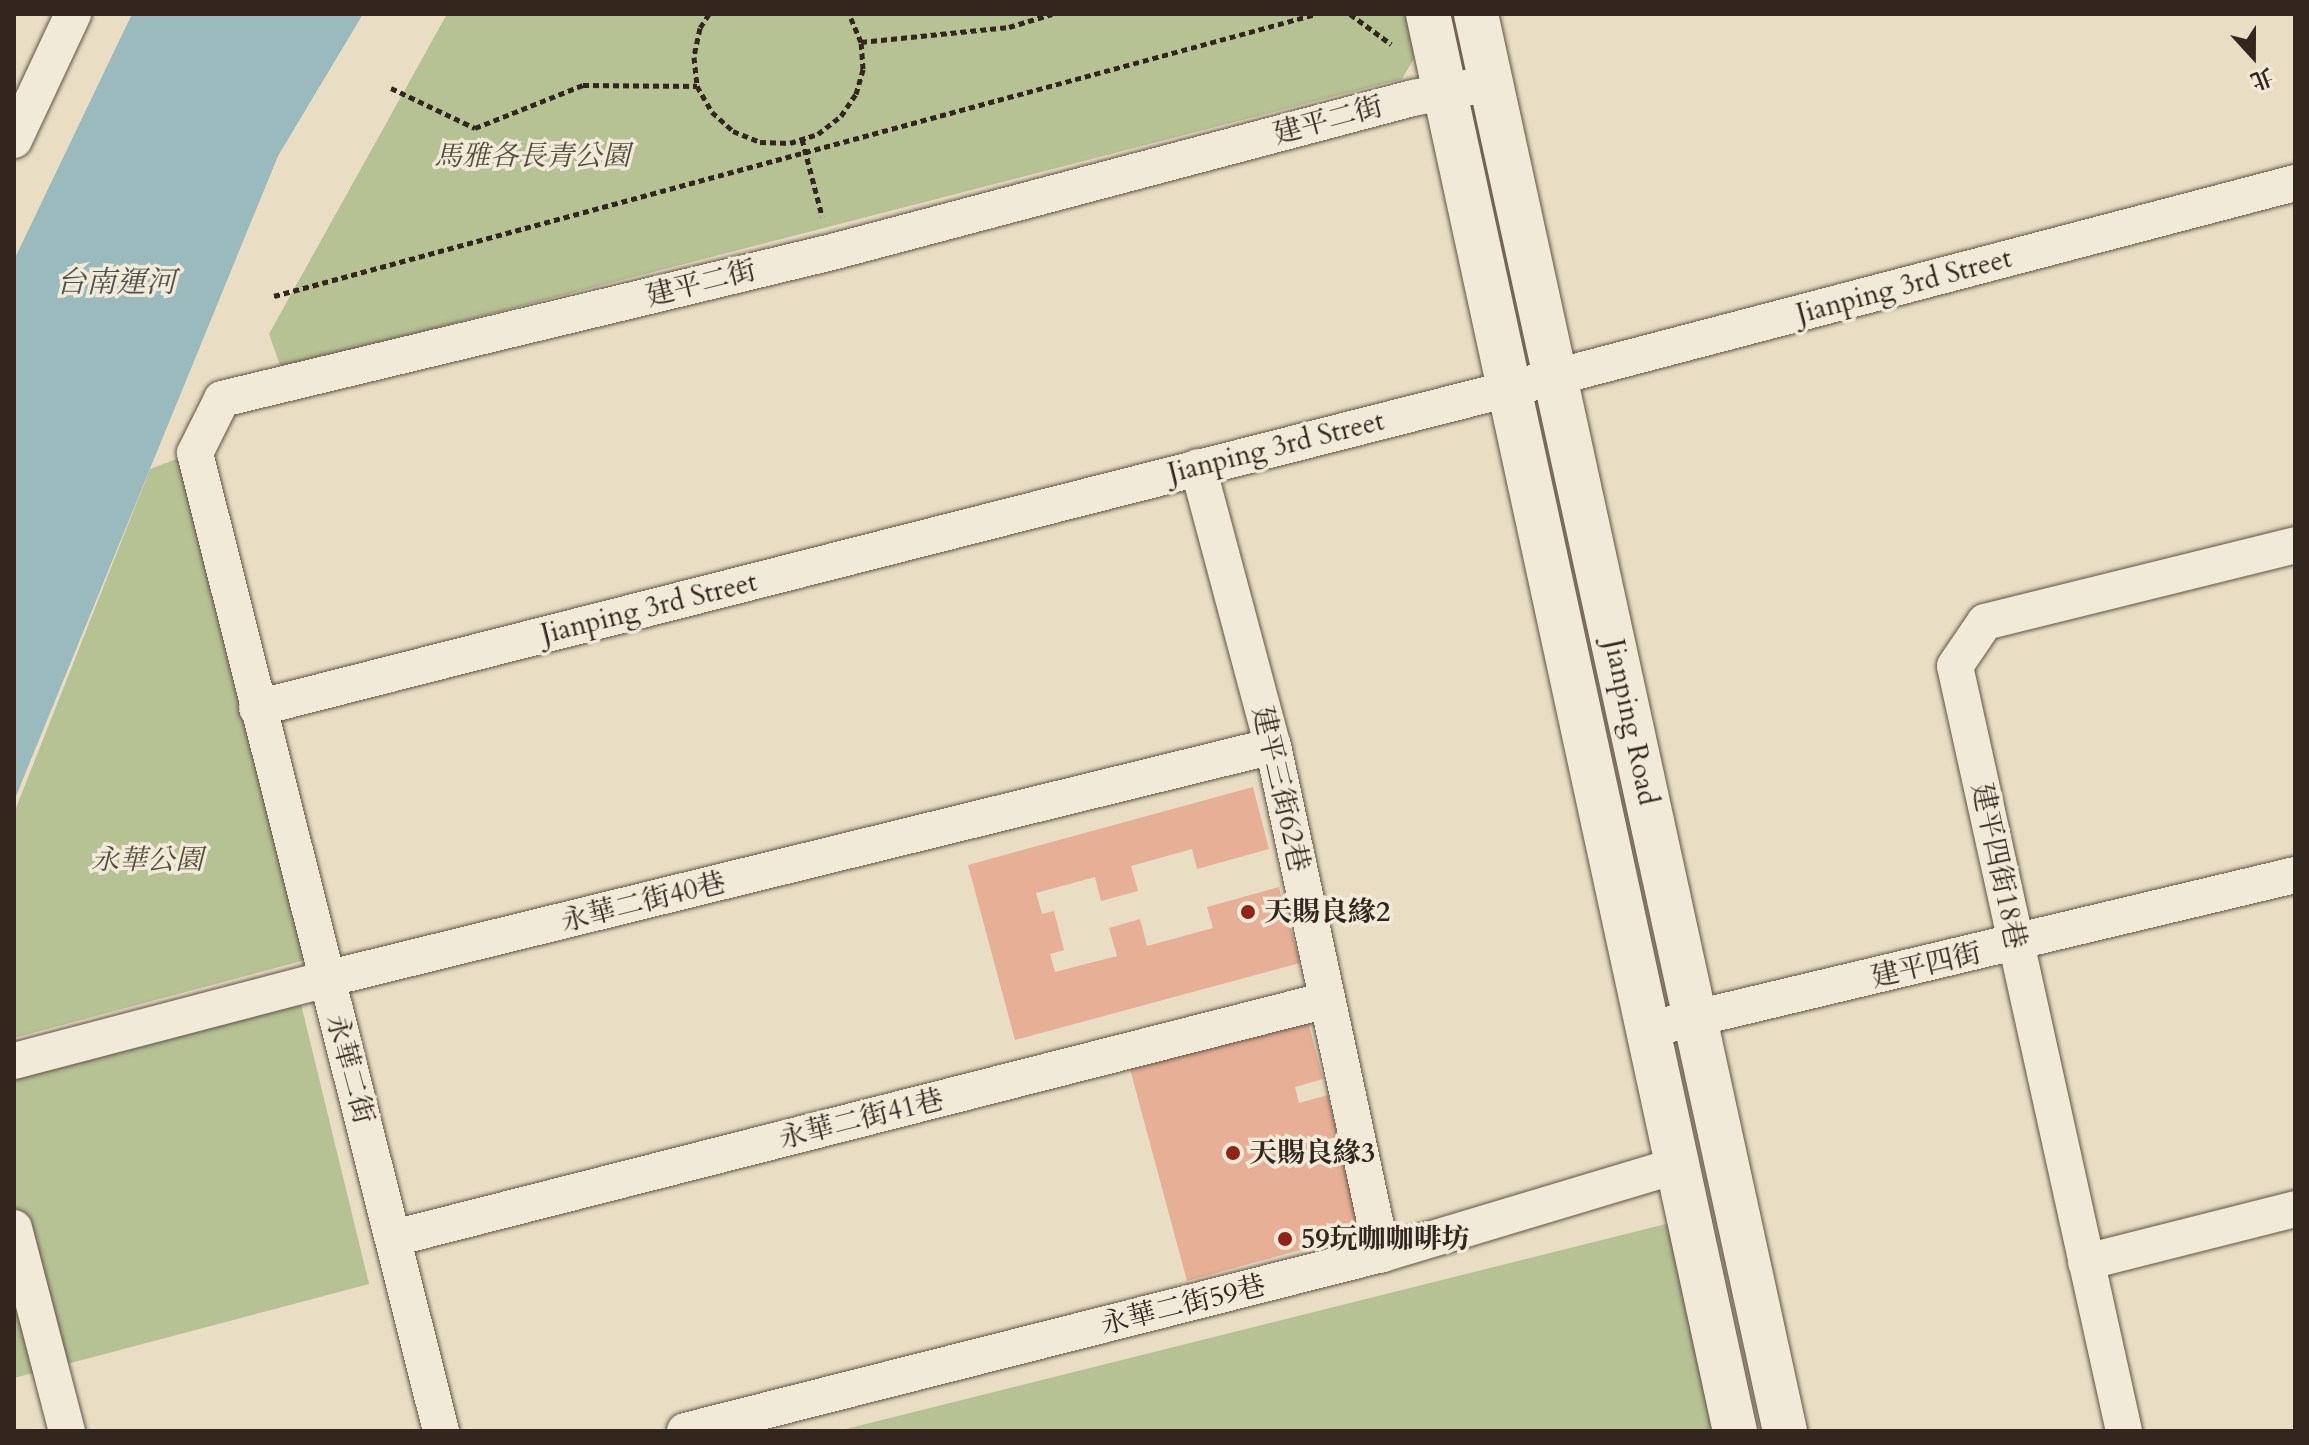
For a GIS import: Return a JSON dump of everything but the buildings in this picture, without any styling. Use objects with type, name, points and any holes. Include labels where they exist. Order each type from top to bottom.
[{"type":"street","points":[[14,140],[73,14]]},
{"type":"street","name":"Jianping Road","points":[[1428,14],[1429,95],[1508,387],[1735,1431]]},
{"type":"street","name":"Jianping Road","points":[[1476,14],[1785,1431]]},
{"type":"street","name":"建平二街","points":[[257,708],[195,453],[222,399],[832,252],[1429,95],[1492,83]]},
{"type":"street","name":"Jianping 3rd Street","points":[[257,708],[1556,377],[2295,183]]},
{"type":"street","name":"建平三街62巷","points":[[1198,467],[1273,746],[1382,1254]]},
{"type":"street","name":"建平四街18巷","points":[[2124,1431],[1955,666],[1985,622],[2295,545]]},
{"type":"street","name":"永華二街","points":[[257,708],[441,1431]]},
{"type":"street","name":"永華二街40巷","points":[[14,1061],[326,979],[1273,746]]},
{"type":"street","name":"建平四街","points":[[1650,1029],[2295,875]]},
{"type":"street","name":"永華二街41巷","points":[[394,1238],[1327,1000]]},
{"type":"street","name":"永華二街59巷","points":[[685,1431],[1382,1254],[1678,1165]]},
{"type":"street","points":[[2086,1262],[2295,1209]]},
{"type":"street","points":[[14,1228],[67,1431]]},
{"type":"path","points":[[709,14],[700,28],[694,57],[697,86],[712,112],[733,131],[760,142],[790,143],[818,134],[841,116],[856,94],[863,69],[861,42],[849,14]]},
{"type":"path","points":[[861,42],[1009,27],[1052,14]]},
{"type":"path","points":[[274,296],[1316,14]]},
{"type":"path","points":[[1350,14],[1401,51],[1429,95]]},
{"type":"path","points":[[391,88],[475,128],[583,85],[697,86]]},
{"type":"path","points":[[802,139],[832,252]]},
{"type":"green space","name":"馬雅各長青公園","points":[[447,14],[1407,14],[1416,55],[1402,79],[281,368],[269,334]]},
{"type":"green space","name":"永華公園","points":[[182,457],[309,959],[14,1038],[14,813],[150,469]]},
{"type":"green space","points":[[300,1000],[369,1284],[14,1378],[14,1075]]},
{"type":"green space","points":[[1698,1216],[1752,1431],[838,1431]]},
{"type":"water","name":"台南運河","points":[[132,14],[363,14],[278,156],[14,801],[14,260]]},
{"type":"place","name":"天賜良緣2","points":[[1248,912]]},
{"type":"place","name":"天賜良緣3","points":[[1233,1153]]},
{"type":"place","name":"59玩咖咖啡坊","points":[[1285,1239]]}]
